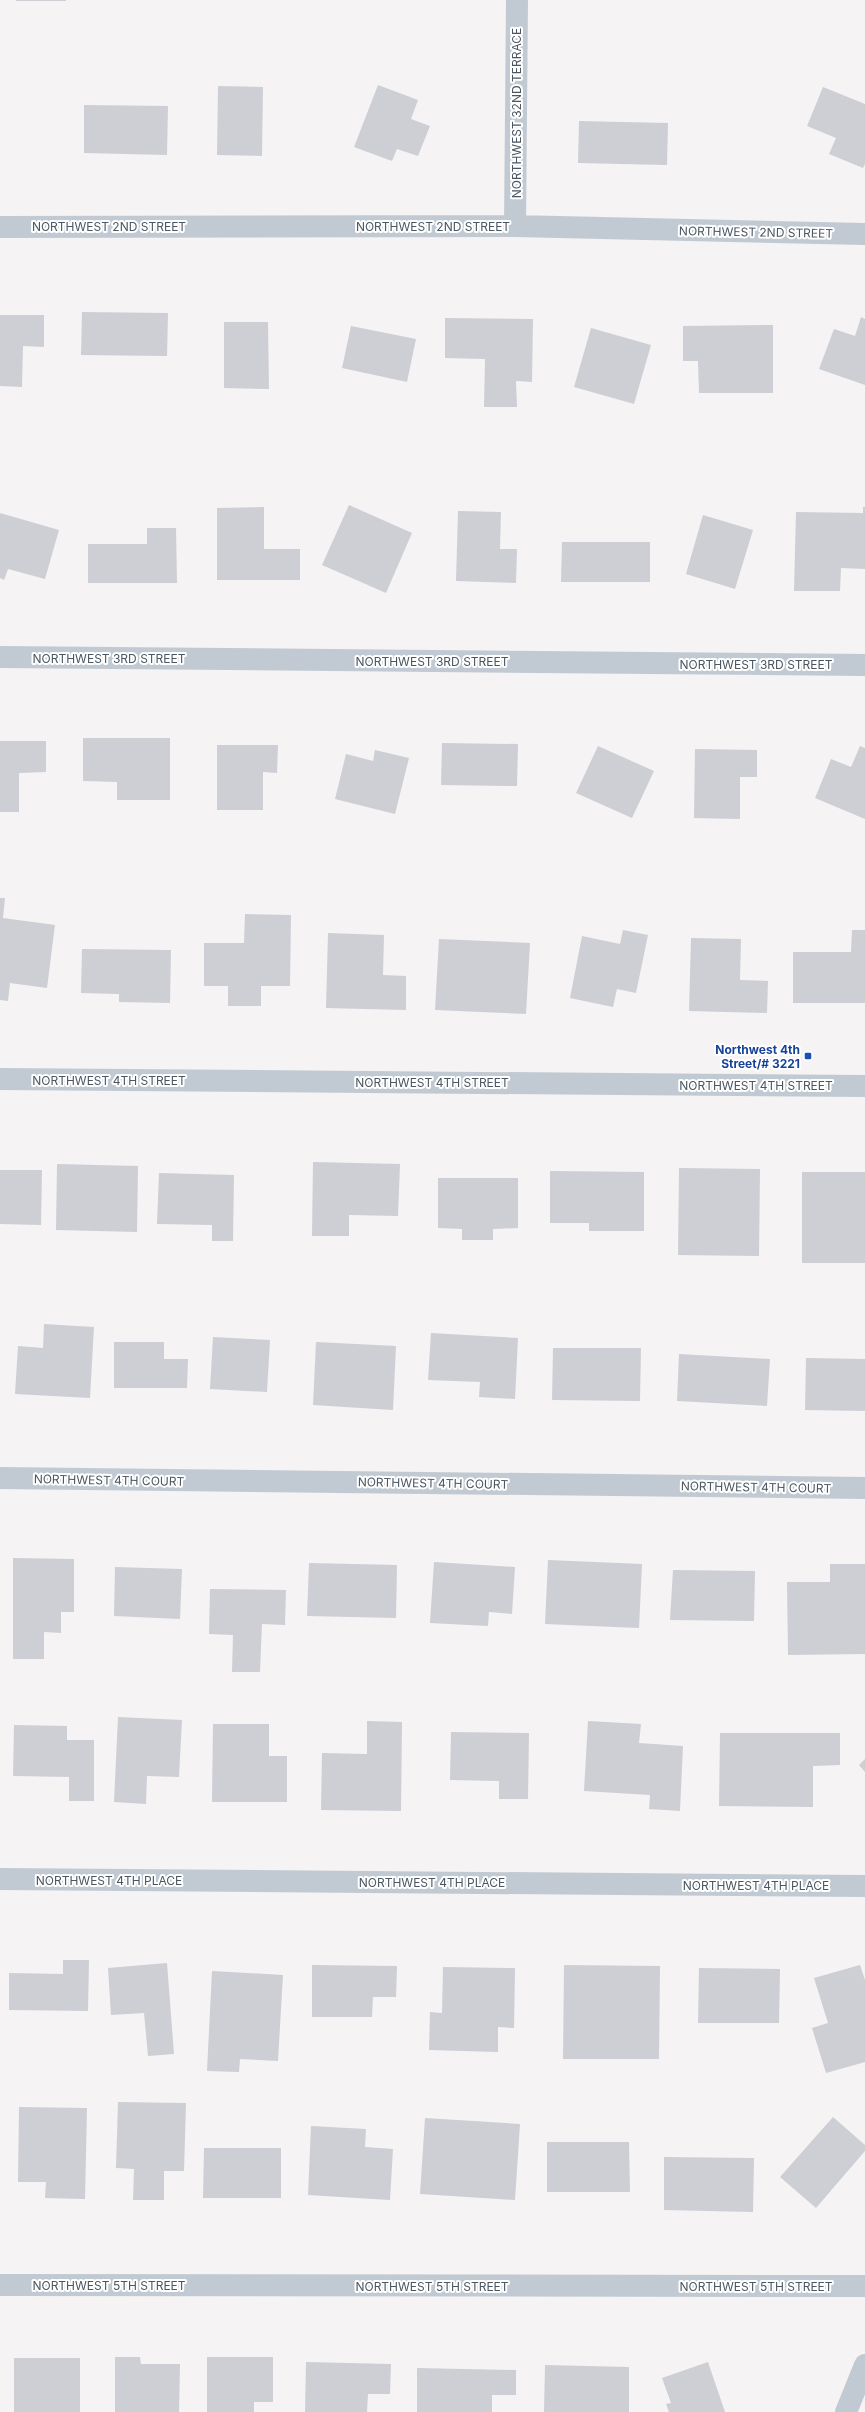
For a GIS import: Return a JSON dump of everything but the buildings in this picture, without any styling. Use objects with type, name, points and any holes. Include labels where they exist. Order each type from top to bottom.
[{"type":"street","name":"NORTHWEST 32ND TERRACE","points":[[515,226],[517,0]]},
{"type":"street","name":"NORTHWEST 2ND STREET","points":[[0,227],[515,226],[865,234]]},
{"type":"street","name":"NORTHWEST 3RD STREET","points":[[0,657],[865,664]]},
{"type":"street","name":"NORTHWEST 4TH STREET","points":[[0,1079],[865,1086]]},
{"type":"street","name":"NORTHWEST 4TH COURT","points":[[0,1478],[865,1488]]},
{"type":"street","name":"NORTHWEST 4TH PLACE","points":[[0,1879],[865,1886]]},
{"type":"street","name":"NORTHWEST 5TH STREET","points":[[0,2285],[865,2286]]},
{"type":"street","points":[[846,2412],[865,2366]]},
{"type":"place","name":"Northwest 4th Street/# 3221","points":[[808,1056]]}]
